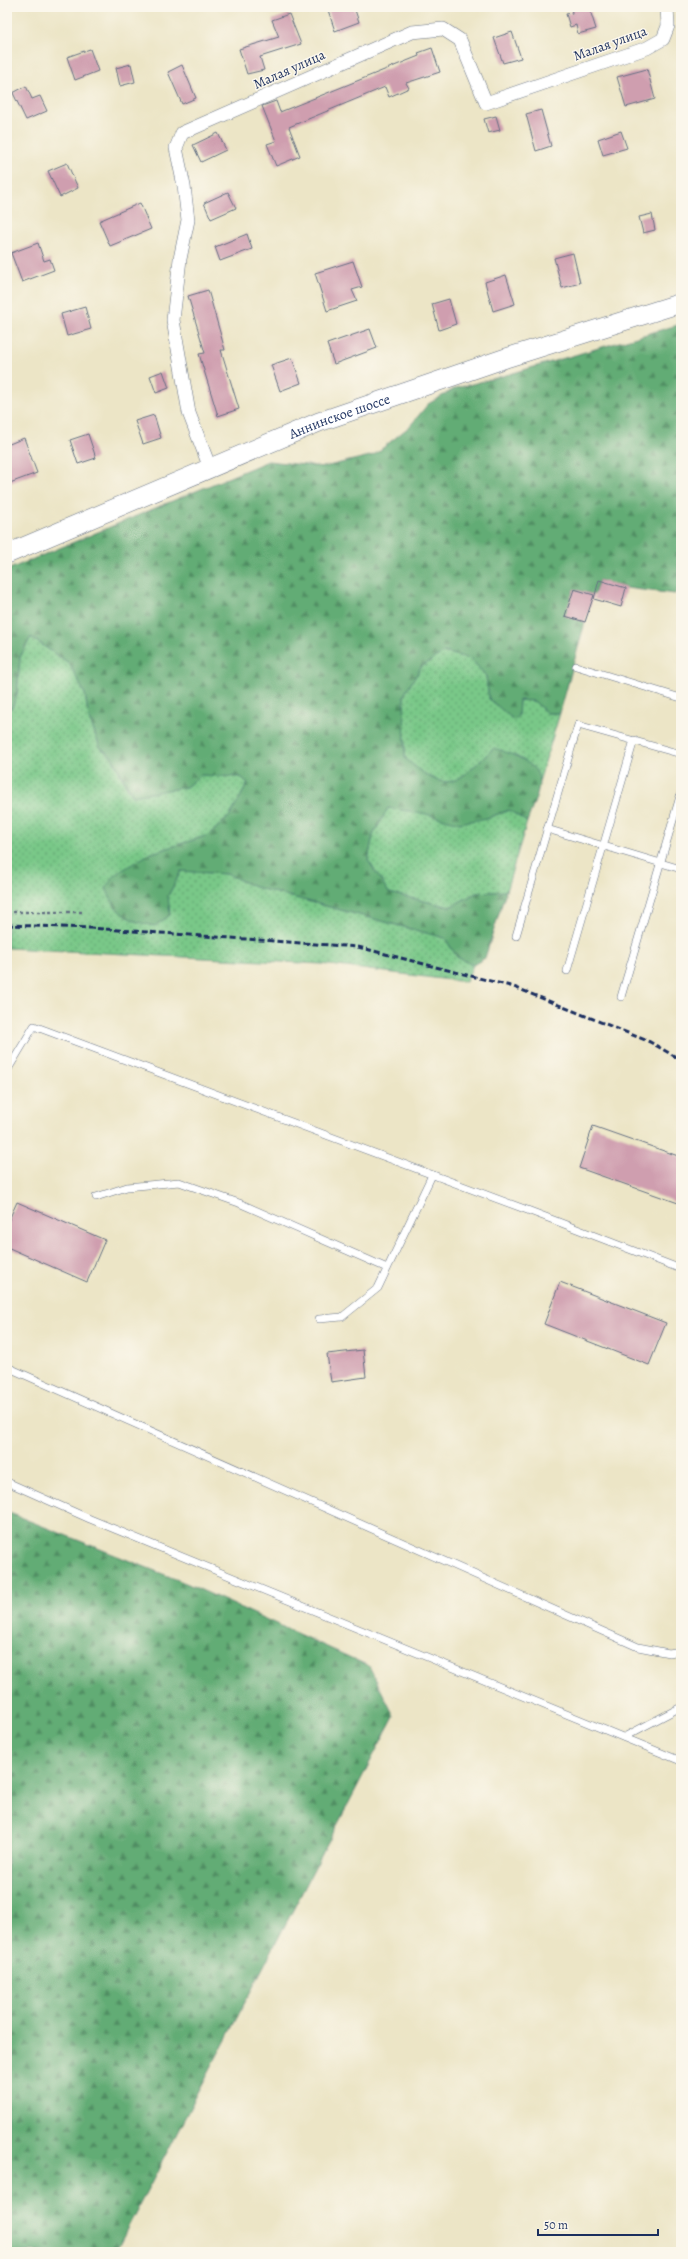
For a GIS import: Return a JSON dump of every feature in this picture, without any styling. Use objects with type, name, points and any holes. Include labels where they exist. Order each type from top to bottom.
[{"type":"main road","name":"Аннинское шоссе","points":[[7,554],[327,419],[506,358],[681,303]]},
{"type":"street","name":"Малая улица","points":[[210,468],[189,413],[173,320],[180,259],[188,220],[184,186],[176,148],[182,133],[412,32],[420,31],[443,29],[460,40],[486,103],[647,48],[663,39],[668,26],[667,7]]},
{"type":"lane","points":[[576,666],[681,698]]},
{"type":"lane","points":[[516,936],[578,725],[681,754]]},
{"type":"lane","points":[[567,971],[634,740]]},
{"type":"lane","points":[[621,997],[681,793]]},
{"type":"lane","points":[[547,829],[681,869]]},
{"type":"lane","points":[[7,1071],[34,1026],[681,1269]]},
{"type":"lane","points":[[319,1319],[342,1318],[378,1288],[432,1175]]},
{"type":"lane","points":[[96,1197],[127,1187],[179,1182],[239,1203],[387,1268]]},
{"type":"lane","points":[[7,1367],[638,1647],[669,1653],[681,1651]]},
{"type":"lane","points":[[7,1482],[90,1519],[681,1761]]},
{"type":"lane","points":[[624,1737],[681,1707]]},
{"type":"path","points":[[7,912],[85,912]]},
{"type":"green space","points":[[681,324],[681,560],[678,563],[681,584],[675,594],[626,588],[599,580],[594,595],[574,589],[566,616],[585,622],[560,713],[547,713],[534,701],[519,700],[518,716],[514,720],[489,699],[486,676],[471,659],[444,652],[421,667],[404,695],[405,758],[432,778],[442,782],[452,781],[461,777],[494,748],[522,759],[534,769],[538,775],[538,792],[527,822],[509,810],[487,818],[460,823],[422,813],[388,808],[373,835],[368,860],[389,893],[450,907],[476,893],[506,891],[485,958],[473,965],[457,957],[445,938],[255,887],[227,874],[181,871],[168,896],[170,915],[155,926],[130,919],[118,910],[106,887],[116,874],[149,854],[209,835],[230,816],[248,783],[241,777],[201,775],[186,787],[133,796],[112,757],[100,747],[89,718],[85,694],[69,663],[31,637],[20,657],[17,694],[12,708],[7,708],[7,570],[268,461],[324,467],[374,455],[410,426],[428,404],[456,388],[496,378]]},
{"type":"green space","points":[[30,637],[69,663],[85,694],[89,718],[100,747],[112,757],[129,791],[186,787],[201,775],[241,777],[248,783],[230,816],[209,835],[149,854],[168,896],[181,871],[227,874],[255,887],[445,938],[457,957],[473,965],[466,982],[321,964],[7,948],[7,708],[12,708],[17,694],[20,657]]},
{"type":"green space","points":[[443,652],[471,658],[486,676],[489,699],[518,716],[519,700],[534,701],[547,713],[560,713],[539,782],[537,774],[494,748],[470,770],[461,777],[452,781],[442,782],[432,778],[405,758],[404,695],[421,667]]},
{"type":"green space","points":[[388,808],[487,818],[509,810],[527,822],[506,891],[476,893],[450,907],[389,893],[368,860],[373,835]]},
{"type":"green space","points":[[7,1512],[188,1584],[369,1666],[394,1716],[115,2252],[7,2252]]},
{"type":"building","points":[[327,7],[354,7],[359,22],[335,31]]},
{"type":"building","points":[[571,7],[589,7],[596,29],[578,34],[576,25],[570,27],[566,14],[572,13]]},
{"type":"building","points":[[289,14],[301,44],[260,57],[264,70],[247,74],[239,49],[279,37],[272,20]]},
{"type":"building","points":[[512,32],[521,58],[503,63],[494,38]]},
{"type":"building","points":[[432,48],[440,72],[406,83],[409,88],[389,97],[385,87],[289,127],[300,156],[276,166],[267,144],[276,141],[262,106],[276,101],[280,112],[419,56],[418,53]]},
{"type":"building","points":[[90,49],[98,71],[75,80],[67,57]]},
{"type":"building","points":[[131,64],[135,82],[120,86],[116,68]]},
{"type":"building","points":[[182,65],[196,98],[182,104],[168,72]]},
{"type":"building","points":[[647,69],[655,99],[626,107],[617,77]]},
{"type":"building","points":[[26,86],[32,99],[40,96],[47,111],[26,120],[13,93]]},
{"type":"building","points":[[541,110],[551,146],[536,151],[526,114]]},
{"type":"building","points":[[496,116],[500,130],[488,133],[484,119]]},
{"type":"building","points":[[621,131],[627,148],[603,155],[598,139]]},
{"type":"building","points":[[218,133],[226,150],[201,162],[193,145]]},
{"type":"building","points":[[67,163],[78,188],[60,197],[48,171]]},
{"type":"building","points":[[228,192],[236,208],[211,219],[204,203]]},
{"type":"building","points":[[140,203],[151,229],[110,246],[99,221]]},
{"type":"building","points":[[652,214],[655,230],[643,233],[639,217]]},
{"type":"building","points":[[247,234],[252,249],[220,261],[215,247]]},
{"type":"building","points":[[38,243],[44,261],[50,259],[54,270],[22,282],[11,253]]},
{"type":"building","points":[[573,253],[580,283],[562,288],[554,258]]},
{"type":"building","points":[[353,261],[362,287],[352,290],[357,301],[327,311],[315,273]]},
{"type":"building","points":[[506,275],[515,304],[493,311],[485,282]]},
{"type":"building","points":[[208,290],[225,350],[221,350],[239,409],[218,416],[199,354],[205,353],[188,296]]},
{"type":"building","points":[[449,299],[456,324],[439,330],[432,304]]},
{"type":"building","points":[[85,307],[91,329],[67,336],[61,314]]},
{"type":"building","points":[[370,329],[377,348],[334,364],[327,344]]},
{"type":"building","points":[[292,358],[301,383],[280,391],[271,365]]},
{"type":"building","points":[[163,371],[169,388],[156,393],[150,376]]},
{"type":"building","points":[[154,415],[161,438],[143,444],[135,421]]},
{"type":"building","points":[[88,434],[96,458],[78,464],[70,440]]},
{"type":"building","points":[[24,438],[37,473],[7,484],[7,445]]},
{"type":"building","points":[[599,580],[626,588],[621,607],[594,599]]},
{"type":"building","points":[[574,589],[594,595],[585,622],[565,616]]},
{"type":"building","points":[[593,1126],[681,1157],[681,1204],[579,1168]]},
{"type":"building","points":[[17,1202],[105,1240],[87,1282],[7,1247],[7,1224]]},
{"type":"building","points":[[560,1282],[666,1323],[649,1365],[544,1324]]},
{"type":"building","points":[[363,1350],[366,1377],[331,1382],[327,1354]]},
{"type":"railway","points":[[7,925],[90,928],[358,947],[514,987],[650,1042],[681,1060]]}]
